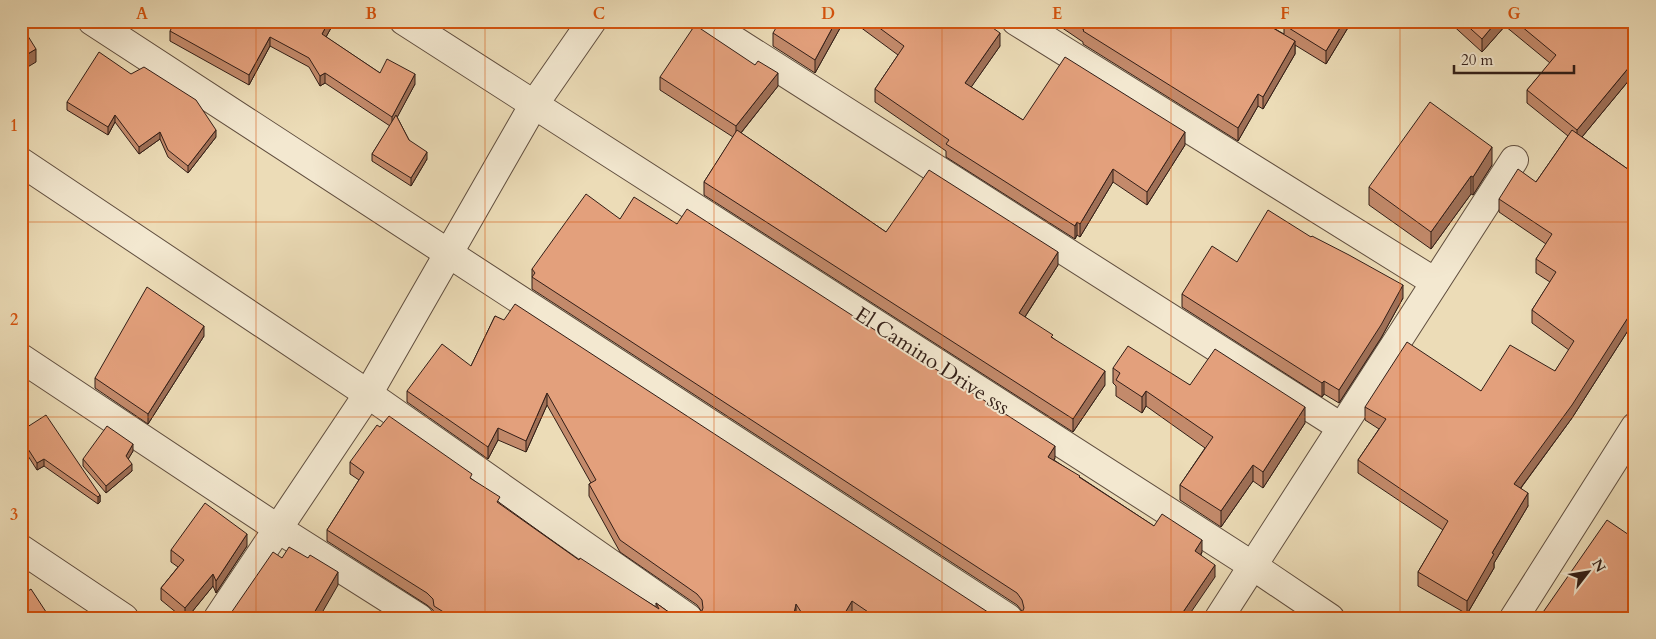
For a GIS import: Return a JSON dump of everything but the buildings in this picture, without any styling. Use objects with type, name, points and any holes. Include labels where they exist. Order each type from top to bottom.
[{"type":"street","points":[[92,21],[448,255],[1008,618]]},
{"type":"street","name":"El Camino Drive sss","points":[[404,21],[533,106],[1253,566],[1330,618]]},
{"type":"street","points":[[218,618],[368,394],[533,106],[592,21]]},
{"type":"street","points":[[704,21],[1341,427]]},
{"type":"street","points":[[1016,21],[1435,282]]},
{"type":"street","points":[[1219,618],[1514,160]]},
{"type":"street","points":[[21,162],[368,394],[688,618]]},
{"type":"street","points":[[21,358],[277,528],[419,618]]},
{"type":"street","points":[[1514,618],[1631,439]]},
{"type":"street","points":[[21,549],[124,618]]}]
